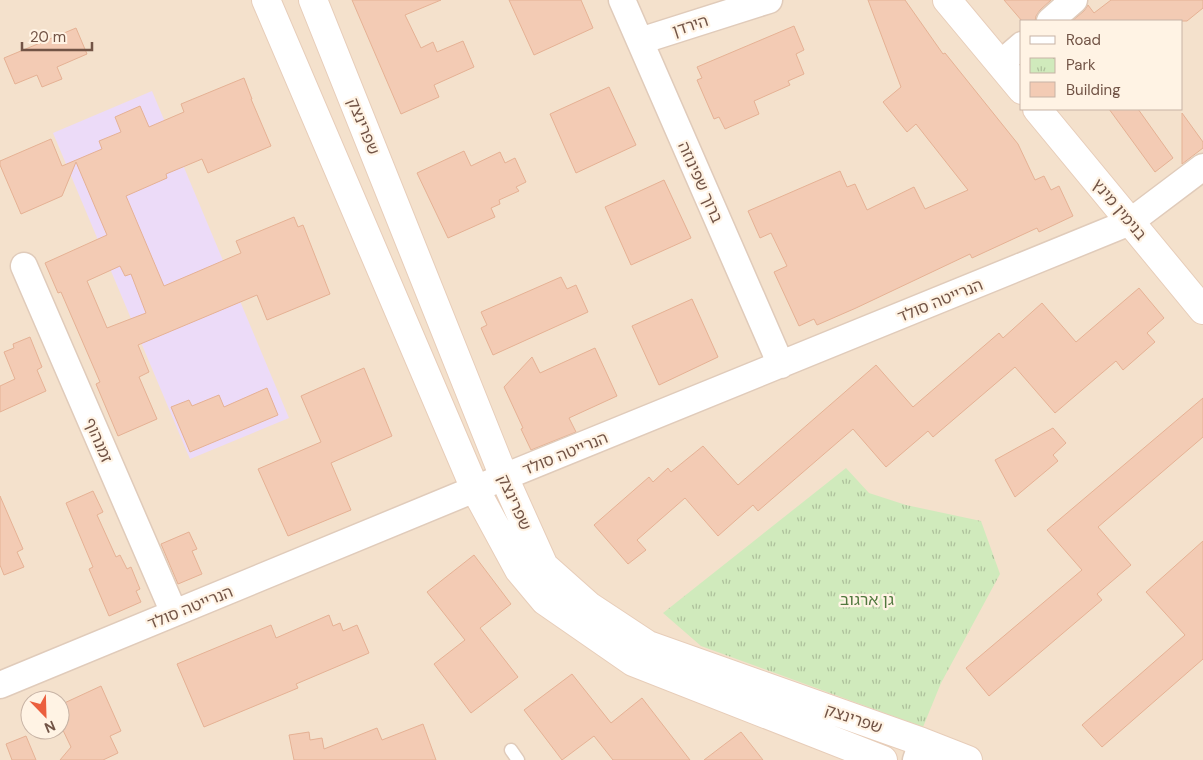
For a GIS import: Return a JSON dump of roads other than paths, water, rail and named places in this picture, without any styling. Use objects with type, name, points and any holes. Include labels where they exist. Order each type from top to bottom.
[{"type":"street","name":"שפרינצק","points":[[266,0],[475,489],[519,570],[545,601],[633,662],[883,760]]},
{"type":"street","name":"שפרינצק","points":[[313,0],[504,478],[544,566],[589,606],[648,645],[919,751],[968,760]]},
{"type":"street","name":"ברוך שפינוזה","points":[[622,0],[781,364]]},
{"type":"street","name":"הירדן","points":[[640,42],[769,0]]},
{"type":"street","points":[[947,0],[1020,88]]},
{"type":"street","points":[[1051,20],[1074,0]]},
{"type":"street","points":[[1000,64],[1020,48]]},
{"type":"street","name":"בנימין מינץ","points":[[1038,110],[1203,310]]},
{"type":"street","name":"הנרייטה סולד","points":[[0,685],[1130,222],[1203,167]]},
{"type":"street","name":"זמנהוף","points":[[24,266],[174,613]]},
{"type":"park label","name":"גן ארגוב","points":[[867,599]]}]
